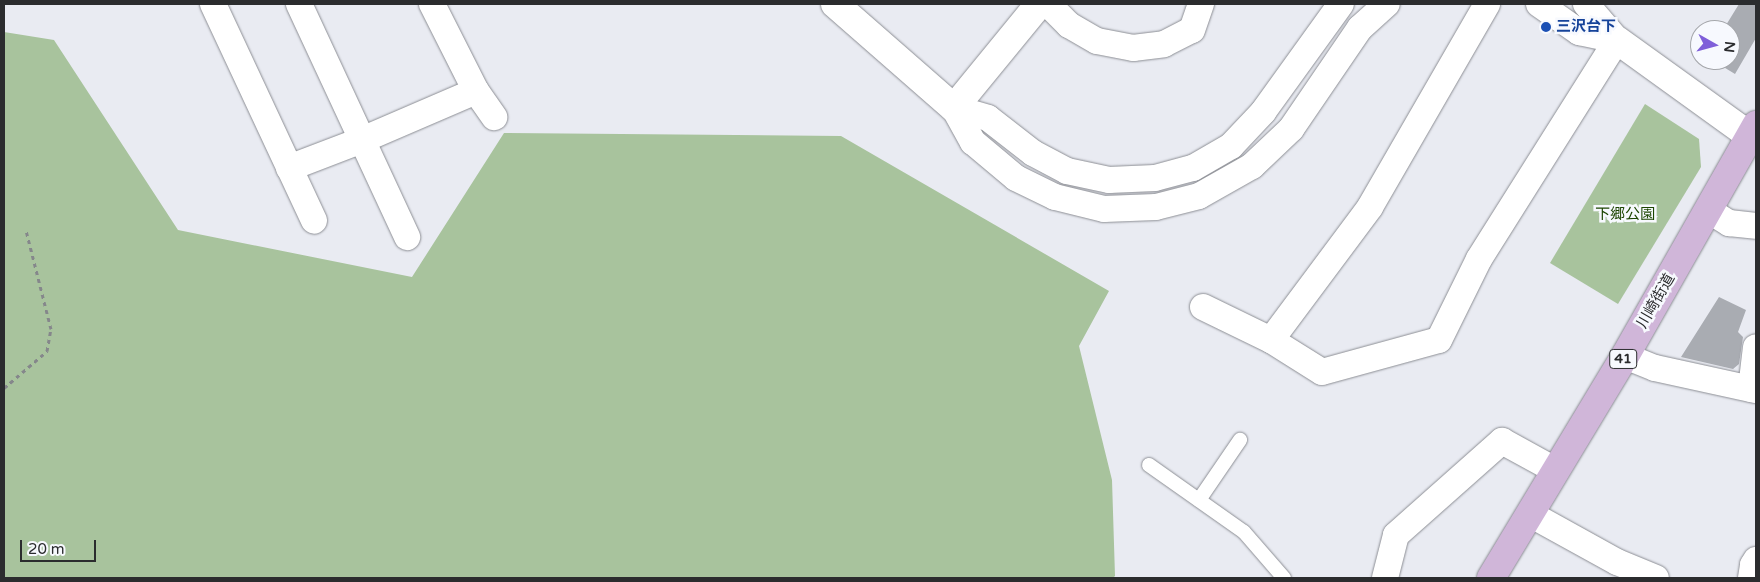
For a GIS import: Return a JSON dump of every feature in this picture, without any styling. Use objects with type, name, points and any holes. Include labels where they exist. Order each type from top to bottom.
[{"type":"main road","name":"川崎街道","points":[[1491,578],[1625,356],[1753,130]]},
{"type":"street","points":[[213,4],[314,221]]},
{"type":"street","points":[[299,4],[407,237]]},
{"type":"street","points":[[432,4],[476,91],[494,117]]},
{"type":"street","points":[[835,4],[954,108],[973,142],[1024,182],[1055,197],[1104,209],[1156,207],[1199,196],[1252,166],[1290,129],[1360,28],[1387,4]]},
{"type":"street","points":[[954,108],[1039,4]]},
{"type":"street","points":[[1048,4],[1069,25],[1097,41],[1133,48],[1164,44],[1192,30],[1201,4]]},
{"type":"street","points":[[954,108],[988,118],[1033,153],[1067,171],[1109,180],[1155,178],[1193,168],[1231,146],[1263,112],[1342,4]]},
{"type":"street","points":[[1271,340],[1370,208],[1487,4]]},
{"type":"street","points":[[1539,4],[1579,32],[1617,40]]},
{"type":"street","points":[[1586,4],[1617,40],[1753,130]]},
{"type":"street","points":[[1203,307],[1271,340],[1322,372],[1439,340],[1479,259],[1617,40]]},
{"type":"street","points":[[288,168],[362,140],[476,91]]},
{"type":"street","points":[[1708,210],[1729,223],[1756,226]]},
{"type":"street","points":[[1625,356],[1655,368],[1754,389],[1756,347]]},
{"type":"street","points":[[1385,578],[1396,535],[1502,441],[1555,470]]},
{"type":"street","points":[[1530,514],[1609,557],[1656,578]]},
{"type":"street","points":[[1751,578],[1753,565],[1756,560]]},
{"type":"lane","points":[[1199,500],[1240,440]]},
{"type":"lane","points":[[1149,465],[1244,532],[1284,578]]},
{"type":"path","points":[[4,388],[46,352],[50,329],[26,230]]},
{"type":"green space","points":[[4,32],[54,40],[178,230],[412,277],[504,133],[841,136],[1109,291],[1079,346],[1112,480],[1115,576],[1113,578],[4,578]]},
{"type":"green space","name":"下郷公園","points":[[1645,104],[1699,139],[1701,167],[1618,304],[1550,263]]},
{"type":"building","points":[[1739,4],[1756,4],[1756,38],[1740,65],[1740,20],[1729,20]]},
{"type":"building","points":[[1728,70],[1737,70],[1735,74]]},
{"type":"building","points":[[1719,297],[1746,310],[1738,332],[1743,337],[1739,364],[1733,369],[1681,357]]},
{"type":"place","name":"三沢台下","points":[[1546,27]]}]
